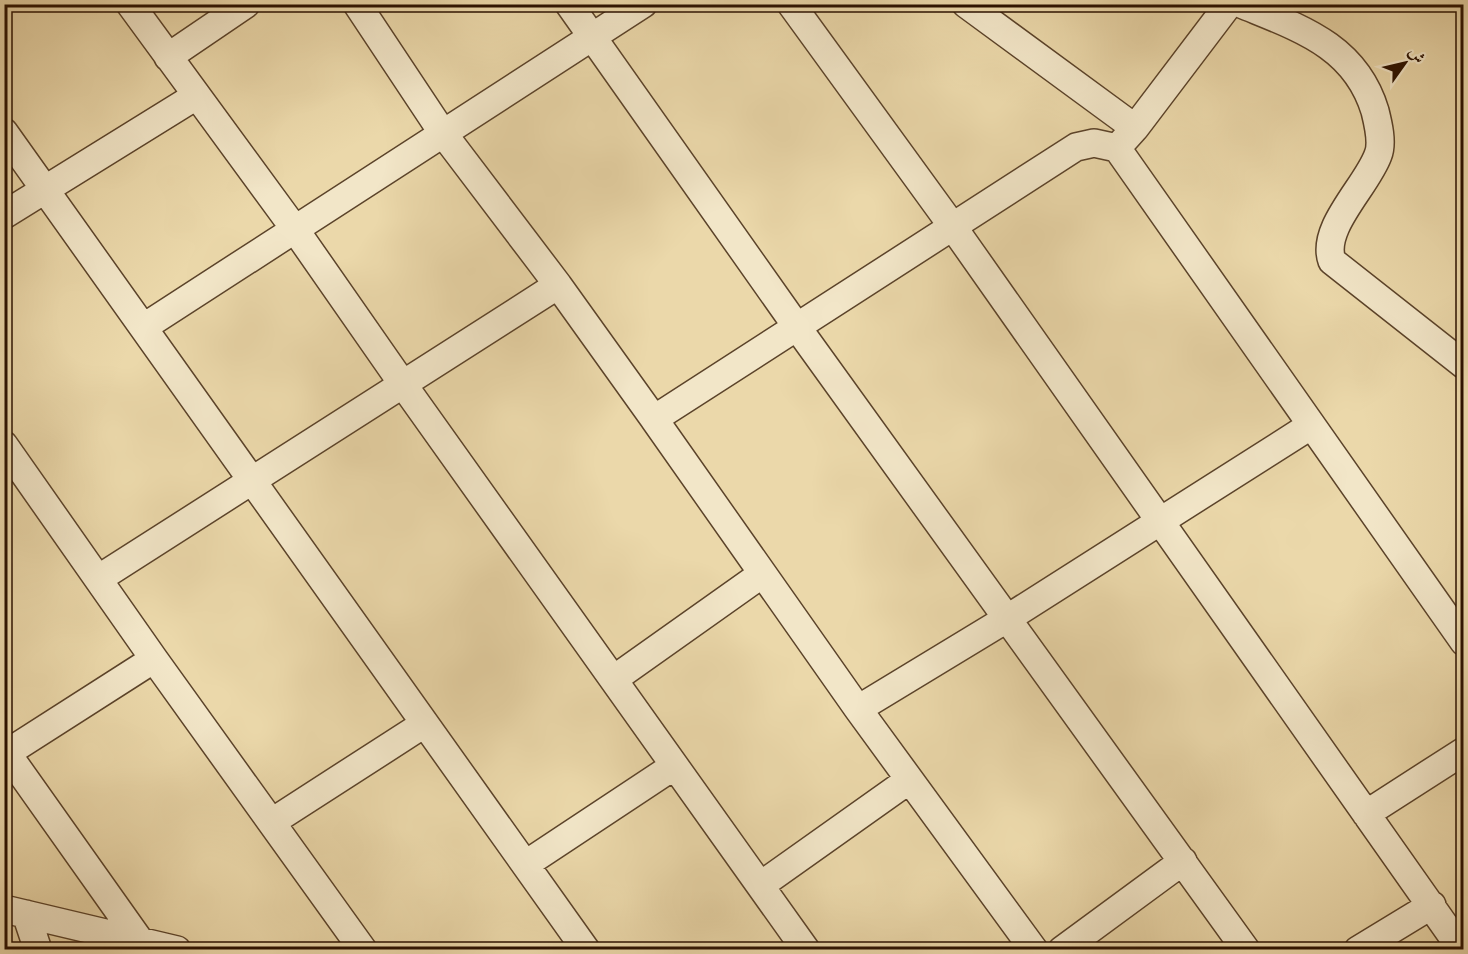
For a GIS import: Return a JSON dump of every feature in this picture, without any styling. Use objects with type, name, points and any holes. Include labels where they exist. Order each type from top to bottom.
[{"type":"street","points":[[130,4],[294,228],[806,950]]},
{"type":"street","points":[[168,57],[246,4]]},
{"type":"street","points":[[357,4],[442,132],[558,285],[858,709],[1035,950]]},
{"type":"street","points":[[569,4],[797,327],[1246,950]]},
{"type":"street","points":[[144,327],[643,4]]},
{"type":"street","points":[[791,4],[953,227],[1462,950]]},
{"type":"street","points":[[966,4],[1135,128]]},
{"type":"street","points":[[1117,147],[1135,128],[1229,4]]},
{"type":"street","points":[[1241,4],[1311,36],[1352,65],[1370,94],[1379,125],[1379,154],[1329,242],[1332,261],[1464,365]]},
{"type":"street","points":[[4,215],[196,96]]},
{"type":"street","points":[[4,132],[586,950]]},
{"type":"street","points":[[654,419],[1076,147],[1094,143],[1117,147],[1310,426],[1464,642]]},
{"type":"street","points":[[98,579],[558,285]]},
{"type":"street","points":[[858,709],[1008,618],[1160,519],[1310,426]]},
{"type":"street","points":[[4,445],[363,950]]},
{"type":"street","points":[[614,679],[762,574]]},
{"type":"street","points":[[140,941],[6,751],[154,659]]},
{"type":"street","points":[[272,822],[424,724]]},
{"type":"street","points":[[1366,813],[1464,751]]},
{"type":"street","points":[[526,864],[674,766]]},
{"type":"street","points":[[761,885],[909,780]]},
{"type":"street","points":[[1062,950],[1183,861]]},
{"type":"street","points":[[1358,950],[1432,905]]},
{"type":"street","points":[[16,912],[177,950]]},
{"type":"street","points":[[16,912],[38,950]]}]
